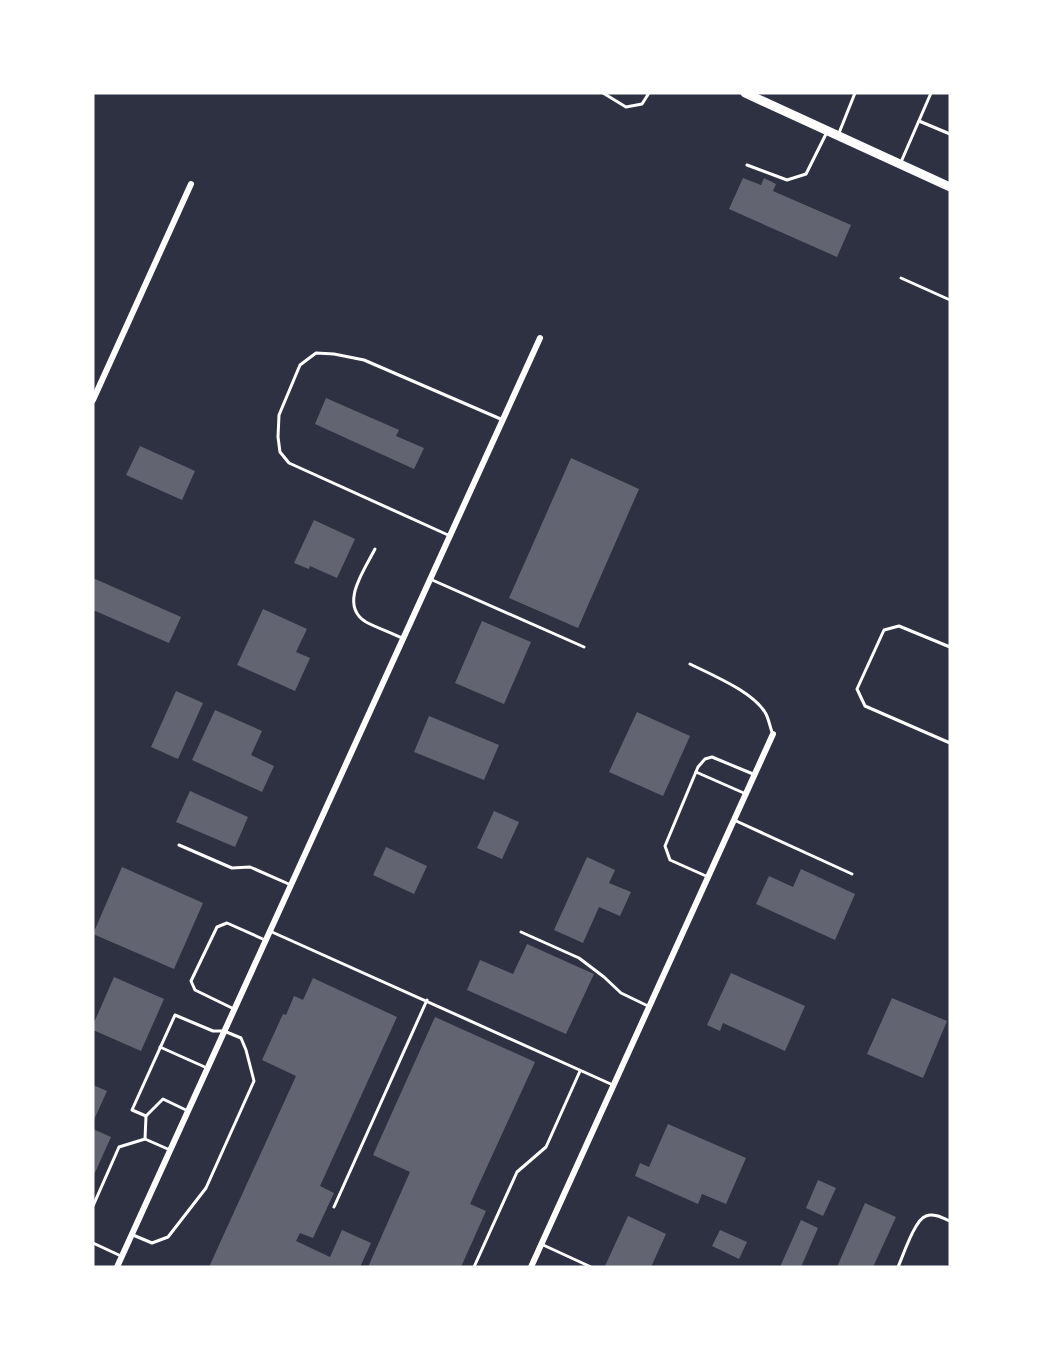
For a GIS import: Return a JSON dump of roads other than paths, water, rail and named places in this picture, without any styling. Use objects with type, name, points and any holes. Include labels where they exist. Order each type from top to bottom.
[{"type":"main road","points":[[745,93],[950,187]]},
{"type":"street","points":[[93,400],[190,184]]},
{"type":"street","points":[[117,1267],[540,338]]},
{"type":"street","points":[[531,1267],[773,734]]},
{"type":"lane","points":[[603,93],[626,107],[642,104],[649,93]]},
{"type":"lane","points":[[838,135],[855,93]]},
{"type":"lane","points":[[901,164],[931,93]]},
{"type":"lane","points":[[919,121],[950,134]]},
{"type":"lane","points":[[747,165],[787,180],[806,174],[828,130]]},
{"type":"lane","points":[[901,278],[950,300]]},
{"type":"lane","points":[[450,536],[289,463],[280,452],[279,415],[300,365],[316,353],[364,360],[503,420]]},
{"type":"lane","points":[[375,549],[352,601],[364,621],[403,638]]},
{"type":"lane","points":[[430,579],[584,647]]},
{"type":"lane","points":[[950,647],[899,626],[884,630],[856,689],[865,706],[950,743]]},
{"type":"lane","points":[[690,664],[741,691],[761,707],[773,734]]},
{"type":"lane","points":[[708,877],[670,860],[665,846],[696,772],[705,759],[711,757],[755,774]]},
{"type":"lane","points":[[696,772],[746,794]]},
{"type":"lane","points":[[734,820],[852,874]]},
{"type":"lane","points":[[179,845],[232,868],[250,867],[291,885]]},
{"type":"lane","points":[[234,1009],[195,990],[192,981],[218,927],[227,923],[266,940]]},
{"type":"lane","points":[[270,931],[614,1086]]},
{"type":"lane","points":[[521,932],[579,958],[621,993],[650,1006]]},
{"type":"lane","points":[[334,1207],[427,1000]]},
{"type":"lane","points":[[131,1234],[152,1242],[168,1237],[206,1188],[254,1081],[241,1038],[224,1031],[213,1031],[175,1015],[132,1110],[146,1116]]},
{"type":"lane","points":[[160,1047],[207,1068]]},
{"type":"lane","points":[[474,1267],[516,1172],[546,1147],[580,1070]]},
{"type":"lane","points":[[145,1139],[146,1116],[163,1099],[188,1111]]},
{"type":"lane","points":[[93,1206],[119,1147],[145,1139],[170,1150]]},
{"type":"lane","points":[[898,1267],[918,1221],[926,1216],[938,1216],[950,1221]]},
{"type":"lane","points":[[93,1244],[121,1257]]},
{"type":"lane","points":[[541,1244],[591,1267]]}]
